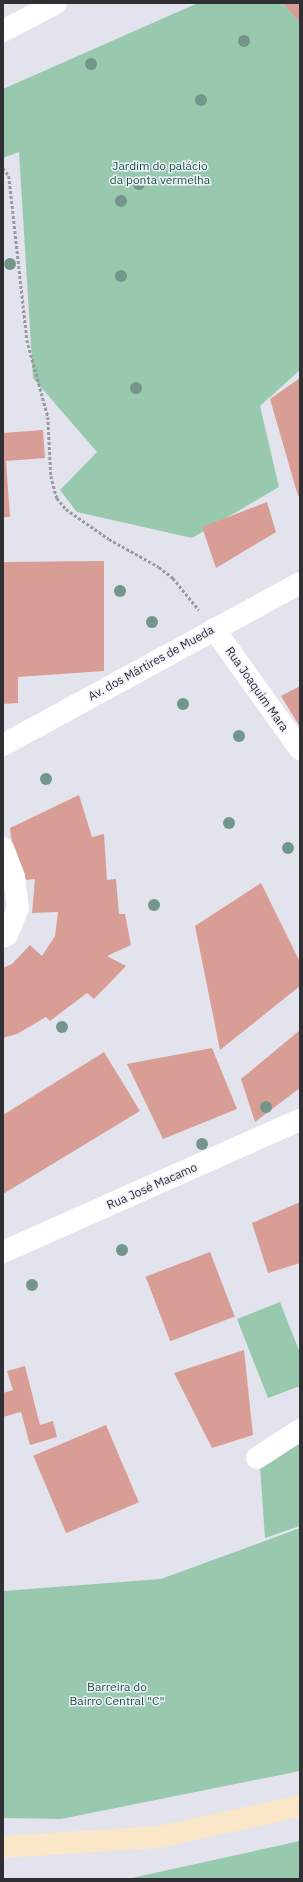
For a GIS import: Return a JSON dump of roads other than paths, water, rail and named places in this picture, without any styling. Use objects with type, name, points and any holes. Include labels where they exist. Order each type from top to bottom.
[{"type":"main road","points":[[3,1847],[159,1837],[300,1806]]},
{"type":"street","points":[[3,31],[56,3]]},
{"type":"street","name":"Av. dos Mártires de Mueda","points":[[3,745],[300,583]]},
{"type":"street","name":"Rua Joaquim Mara","points":[[214,629],[300,749]]},
{"type":"street","points":[[3,848],[14,877],[18,908],[7,935],[3,938]]},
{"type":"street","name":"Rua José Macamo","points":[[3,1252],[300,1120]]},
{"type":"street","points":[[258,1458],[300,1430]]},
{"type":"park label","name":"Jardim do palácio da ponta vermelha","points":[[160,173]]},
{"type":"park label","name":"Barreira do Bairro Central \"C\"","points":[[117,1694]]}]
